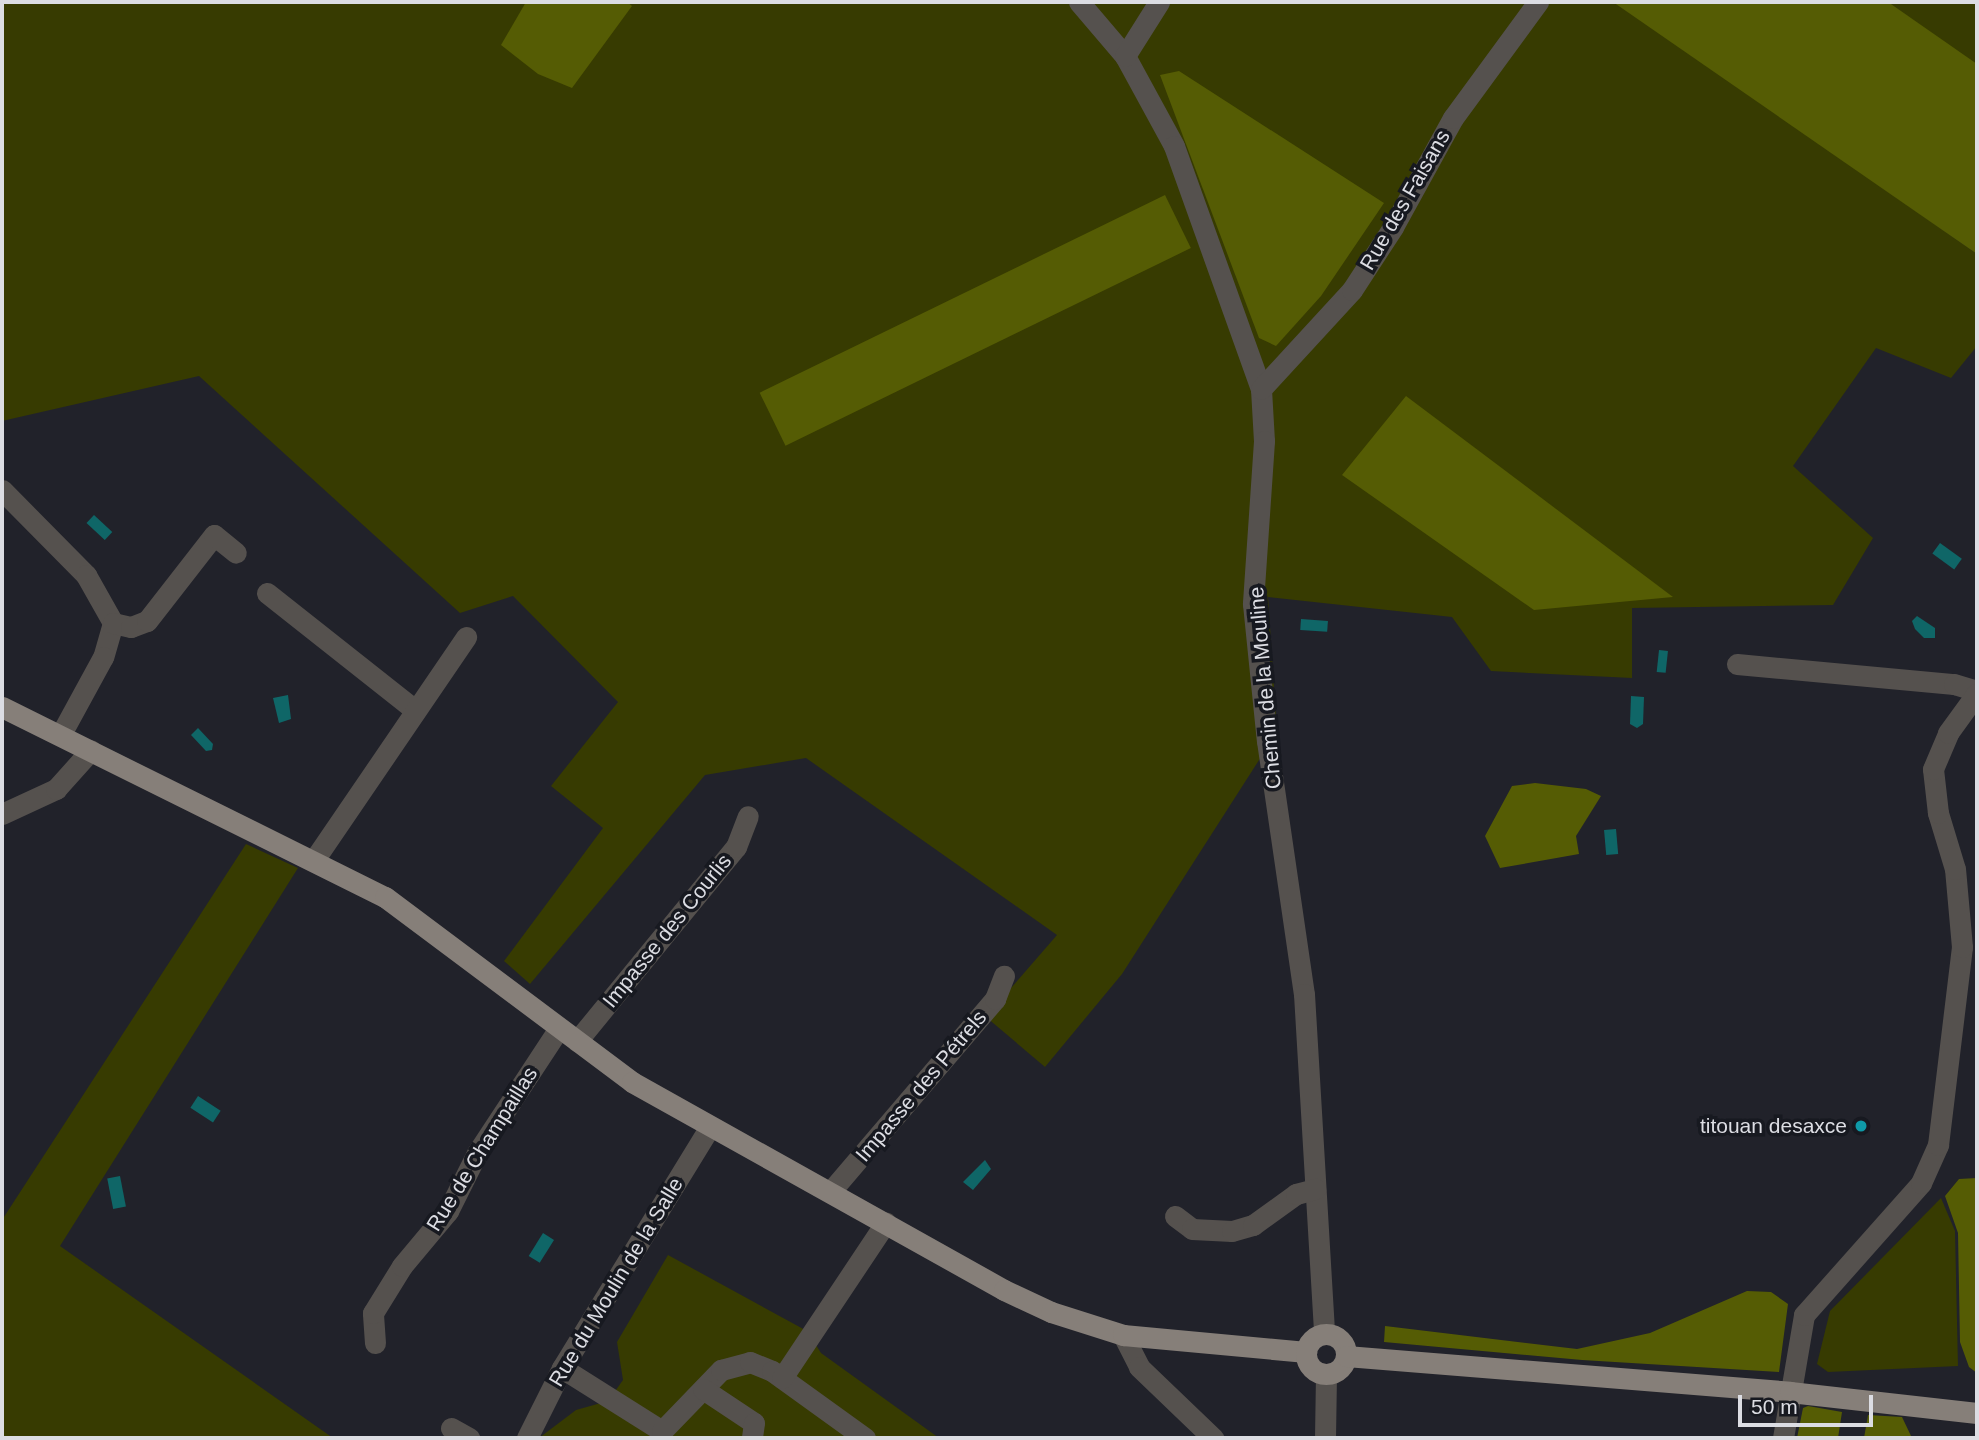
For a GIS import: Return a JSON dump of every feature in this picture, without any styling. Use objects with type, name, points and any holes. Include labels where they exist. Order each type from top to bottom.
[{"type":"main road","points":[[2,707],[314,860],[428,925],[632,1082],[709,1128],[831,1191],[1040,1307],[1123,1335],[1306,1352]]},
{"type":"main road","points":[[1324,1333],[1341,1339],[1346,1356],[1342,1367],[1325,1374],[1313,1370],[1306,1352],[1311,1339],[1324,1333]]},
{"type":"main road","points":[[1346,1356],[1790,1392],[1977,1413]]},
{"type":"street","name":"Chemin de la Mouline","points":[[1079,2],[1125,56],[1174,146],[1261,389],[1264,441],[1252,604],[1267,741],[1304,994],[1324,1333]]},
{"type":"street","points":[[1125,56],[1159,2]]},
{"type":"street","name":"Rue des Faisans","points":[[1261,389],[1316,332],[1370,264],[1453,118],[1538,2]]},
{"type":"street","points":[[2,490],[86,575],[113,623],[103,657],[61,734]]},
{"type":"street","points":[[113,623],[131,627],[146,621],[214,535],[236,553]]},
{"type":"street","points":[[267,593],[415,710]]},
{"type":"street","points":[[314,860],[466,637]]},
{"type":"street","points":[[1737,664],[1954,684],[1977,692],[1948,733],[1933,769],[1938,813],[1955,869],[1962,947],[1938,1145],[1921,1183],[1804,1315],[1783,1438]]},
{"type":"street","points":[[2,814],[56,789],[91,750]]},
{"type":"street","name":"Impasse des Courlis","points":[[577,1041],[736,847],[748,816]]},
{"type":"street","name":"Impasse des Pétrels","points":[[831,1191],[995,999],[1004,976]]},
{"type":"street","name":"Rue de Champaillas","points":[[375,1343],[373,1313],[402,1266],[448,1211],[477,1153],[559,1028]]},
{"type":"street","name":"Rue du Moulin de la Salle","points":[[527,1438],[562,1368],[709,1128]]},
{"type":"street","points":[[1175,1216],[1192,1228],[1232,1231],[1253,1225],[1296,1194],[1315,1189]]},
{"type":"street","points":[[782,1378],[886,1222]]},
{"type":"street","points":[[1123,1335],[1139,1367],[1213,1438]]},
{"type":"street","points":[[562,1368],[660,1434],[703,1389],[734,1364],[761,1366],[782,1378],[863,1438]]},
{"type":"street","points":[[1325,1374],[1325,1438]]},
{"type":"street","points":[[703,1389],[754,1423],[752,1438]]},
{"type":"shaded area","points":[[2,2],[1618,2],[1977,254],[1977,346],[1951,378],[1876,348],[1793,466],[1873,538],[1833,605],[1632,608],[1632,678],[1491,671],[1452,617],[1268,597],[1277,732],[1122,974],[1045,1067],[986,1017],[1057,935],[806,758],[705,775],[530,984],[504,961],[603,828],[551,786],[618,702],[513,596],[460,613],[199,376],[2,421]]},
{"type":"shaded area","points":[[1886,2],[1977,2],[1977,67]]},
{"type":"shaded area","points":[[94,515],[112,532],[105,540],[86,523]]},
{"type":"shaded area","points":[[1940,543],[1962,559],[1954,569],[1932,554]]},
{"type":"shaded area","points":[[1917,616],[1935,628],[1935,638],[1924,638],[1915,629],[1912,621]]},
{"type":"shaded area","points":[[1301,619],[1328,621],[1327,632],[1300,630]]},
{"type":"shaded area","points":[[1659,650],[1668,651],[1666,673],[1657,672]]},
{"type":"shaded area","points":[[288,695],[291,719],[279,723],[273,698]]},
{"type":"shaded area","points":[[1631,696],[1644,697],[1643,724],[1637,728],[1630,724]]},
{"type":"shaded area","points":[[198,728],[213,744],[212,750],[206,751],[191,735]]},
{"type":"shaded area","points":[[1616,829],[1618,854],[1606,855],[1604,830]]},
{"type":"shaded area","points":[[246,844],[298,868],[60,1246],[333,1438],[2,1438],[2,1220]]},
{"type":"shaded area","points":[[198,1096],[221,1111],[213,1122],[190,1108]]},
{"type":"shaded area","points":[[985,1160],[991,1169],[973,1190],[963,1182]]},
{"type":"shaded area","points":[[120,1176],[126,1206],[113,1209],[107,1178]]},
{"type":"shaded area","points":[[1941,1198],[1955,1231],[1958,1366],[1828,1372],[1817,1364],[1830,1311]]},
{"type":"shaded area","points":[[543,1233],[554,1240],[540,1263],[529,1256]]},
{"type":"shaded area","points":[[668,1255],[807,1331],[821,1353],[939,1438],[539,1438],[576,1410],[608,1401],[623,1380],[617,1342]]},
{"type":"green space","points":[[526,2],[627,2],[632,6],[572,88],[538,74],[501,45]]},
{"type":"green space","points":[[1613,2],[1888,2],[1977,64],[1977,254]]},
{"type":"green space","points":[[1179,71],[1384,203],[1321,296],[1276,346],[1259,338],[1160,75]]},
{"type":"green space","points":[[1165,195],[1191,248],[786,446],[760,393]]},
{"type":"green space","points":[[1406,396],[1673,597],[1534,610],[1342,475]]},
{"type":"green space","points":[[1535,783],[1586,789],[1601,796],[1576,836],[1579,854],[1500,868],[1485,836],[1512,786]]},
{"type":"green space","points":[[1977,1178],[1977,1373],[1969,1367],[1960,1342],[1958,1233],[1945,1196],[1959,1179]]},
{"type":"green space","points":[[1747,1291],[1771,1292],[1788,1304],[1779,1372],[1582,1360],[1384,1342],[1385,1326],[1577,1349],[1650,1333]]},
{"type":"green space","points":[[1808,1406],[1842,1412],[1838,1438],[1797,1438],[1803,1408]]},
{"type":"green space","points":[[1868,1415],[1902,1417],[1912,1438],[1864,1438]]},
{"type":"place","name":"titouan desaxce","points":[[1861,1126]]}]
